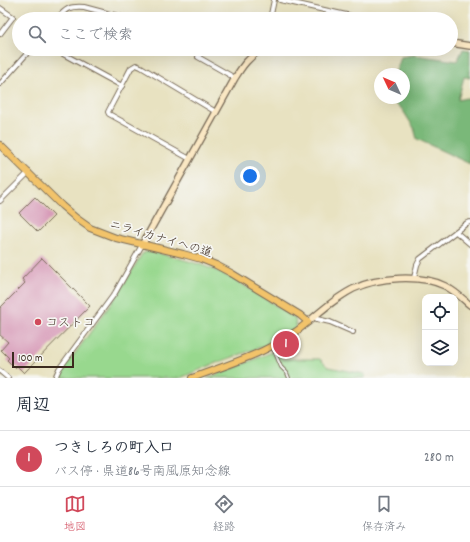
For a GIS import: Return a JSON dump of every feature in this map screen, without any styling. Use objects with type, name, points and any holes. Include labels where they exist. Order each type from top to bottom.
[{"type":"main road","name":"ニライカナイへの道","points":[[0,145],[69,212],[85,225],[106,235],[183,254],[216,265],[300,315],[308,322]]},
{"type":"main road","points":[[192,378],[272,346],[286,339],[308,322]]},
{"type":"street","points":[[271,12],[274,0]]},
{"type":"street","points":[[280,0],[333,12]]},
{"type":"street","points":[[63,12],[71,6],[84,6],[105,12]]},
{"type":"street","points":[[0,8],[12,16]]},
{"type":"street","points":[[0,34],[12,18]]},
{"type":"street","points":[[458,44],[470,46]]},
{"type":"street","points":[[0,84],[25,56]]},
{"type":"street","points":[[67,56],[122,86]]},
{"type":"street","points":[[198,56],[235,78]]},
{"type":"street","points":[[55,378],[59,369],[115,293],[235,78],[244,64],[252,56]]},
{"type":"street","points":[[190,159],[110,115],[108,112],[131,68],[136,65],[141,67],[216,112]]},
{"type":"street","points":[[0,201],[29,172]]},
{"type":"street","points":[[414,278],[420,259],[466,223],[470,222]]},
{"type":"street","points":[[456,232],[470,244]]},
{"type":"street","points":[[308,322],[334,300],[358,287],[390,280],[414,278],[438,283],[456,293],[470,305]]},
{"type":"street","points":[[314,317],[353,332]]},
{"type":"street","points":[[0,371],[8,378]]},
{"type":"lane","points":[[272,346],[281,367],[290,378]]},
{"type":"green space","points":[[463,49],[470,50],[470,78],[464,77],[458,100],[466,98],[470,99],[470,164],[417,139],[414,128],[402,109],[395,104],[410,104],[410,68],[397,68],[401,57],[421,56],[457,61]]},
{"type":"green space","points":[[149,251],[202,265],[229,277],[295,318],[296,328],[264,346],[216,363],[180,378],[59,378],[63,370],[118,294],[142,254]]},
{"type":"green space","points":[[277,350],[282,359],[320,359],[328,367],[365,374],[365,378],[207,378]]},
{"type":"building","points":[[35,197],[54,216],[38,232],[19,213]]},
{"type":"building","name":"コストコ","points":[[42,258],[90,306],[24,373],[17,366],[15,368],[7,360],[9,358],[1,350],[8,342],[0,335],[0,308],[25,283],[22,279]]},
{"type":"place","name":"コストコ","points":[[38,322]]},
{"type":"place","name":"つきしろの町入口","points":[[286,344]]}]
